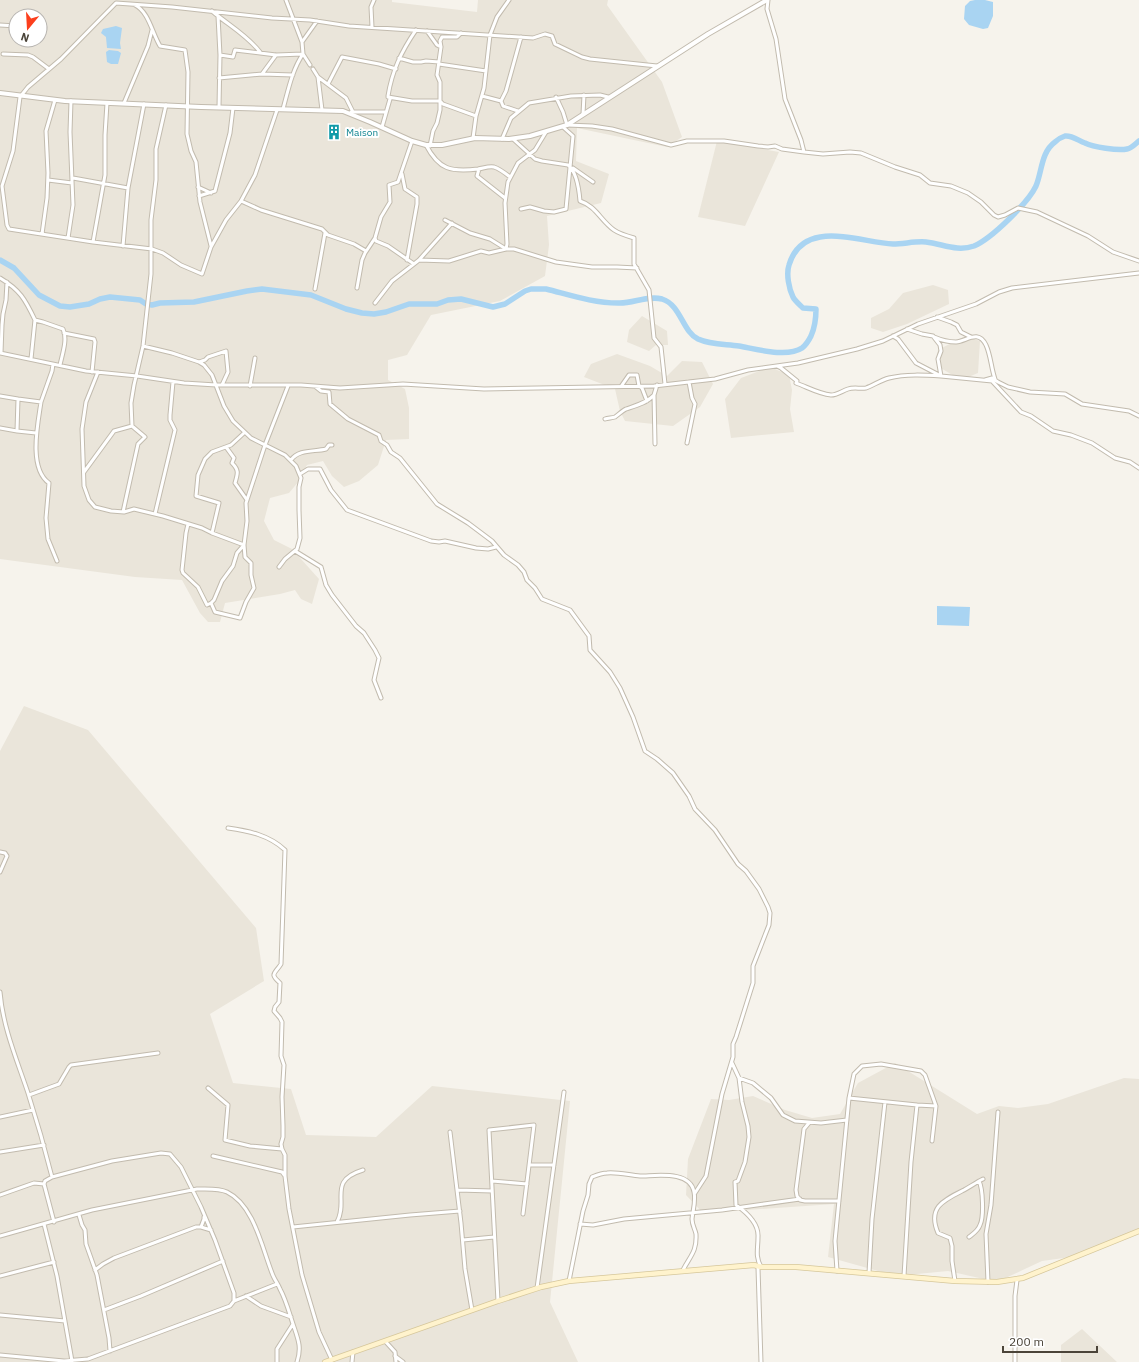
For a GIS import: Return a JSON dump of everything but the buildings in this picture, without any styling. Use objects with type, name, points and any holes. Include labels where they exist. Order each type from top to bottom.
[{"type":"main road","points":[[325,1362],[537,1288],[569,1281],[754,1265],[761,1267],[796,1267],[955,1281],[988,1282],[1017,1280],[1139,1231]]},
{"type":"street","points":[[286,0],[302,42],[303,54],[310,65]]},
{"type":"street","points":[[372,27],[371,7],[374,0]]},
{"type":"street","points":[[473,138],[476,116],[482,96],[490,35],[499,13],[508,0]]},
{"type":"street","points":[[346,112],[412,141],[428,145],[442,145],[473,138],[513,139],[546,132],[565,126],[708,34],[767,0],[767,9],[776,39],[785,99],[801,140],[804,152]]},
{"type":"street","points":[[278,110],[255,176],[241,201],[226,220],[211,247],[202,274],[181,265],[163,253],[152,249],[93,242],[9,229],[7,225],[1,188],[13,151],[20,96],[28,87],[61,60],[117,1],[212,10],[272,18],[317,21],[349,26],[532,38],[545,34],[552,36],[555,44],[582,57],[657,66]]},
{"type":"street","points":[[132,3],[143,9],[155,38],[160,46],[185,50],[188,72],[187,134],[191,151],[196,162],[199,196],[211,247]]},
{"type":"street","points":[[212,10],[252,43],[260,53]]},
{"type":"street","points":[[218,16],[220,55],[219,107]]},
{"type":"street","points":[[302,42],[317,21]]},
{"type":"street","points":[[124,103],[148,46],[152,29]]},
{"type":"street","points":[[382,127],[390,99],[388,96],[390,82],[403,49],[416,30]]},
{"type":"street","points":[[427,31],[437,45],[441,47]]},
{"type":"street","points":[[461,33],[457,37],[442,37],[440,41],[441,47],[437,75],[440,82],[439,117],[428,145],[433,158],[442,166],[455,170],[493,167],[510,177]]},
{"type":"street","points":[[501,101],[506,91],[521,37]]},
{"type":"street","points":[[220,55],[233,57],[234,50],[276,55],[303,54]]},
{"type":"street","points":[[3,54],[28,55],[49,69]]},
{"type":"street","points":[[283,109],[298,61],[303,54]]},
{"type":"street","points":[[262,74],[276,55]]},
{"type":"street","points":[[328,84],[342,57],[396,69]]},
{"type":"street","points":[[399,58],[413,62],[421,62],[426,60],[482,69],[486,71]]},
{"type":"street","points":[[313,69],[318,77],[346,98],[354,112]]},
{"type":"street","points":[[219,78],[262,74],[293,75]]},
{"type":"street","points":[[318,77],[322,110]]},
{"type":"street","points":[[0,94],[55,100],[107,103],[278,110],[386,112]]},
{"type":"street","points":[[583,114],[584,95]]},
{"type":"street","points":[[502,139],[511,118],[529,103],[556,97],[600,95],[608,97]]},
{"type":"street","points":[[388,96],[412,102],[440,101],[443,104],[476,116]]},
{"type":"street","points":[[482,96],[501,101],[504,106],[518,111]]},
{"type":"street","points":[[521,209],[530,207],[554,212],[566,209],[573,136],[565,126],[563,112],[556,97]]},
{"type":"street","points":[[42,234],[48,180],[46,131],[55,100]]},
{"type":"street","points":[[68,238],[73,205],[70,132],[71,101]]},
{"type":"street","points":[[93,242],[105,176],[107,103]]},
{"type":"street","points":[[123,246],[128,188],[144,104]]},
{"type":"street","points":[[123,512],[138,444],[146,437],[132,426],[131,403],[143,346],[152,249],[151,220],[156,180],[156,149],[166,105]]},
{"type":"street","points":[[199,196],[215,191],[230,133],[233,108]]},
{"type":"street","points":[[565,126],[592,126],[612,129],[671,145],[687,141],[724,141],[768,147],[775,146],[782,150],[823,154],[850,152],[861,153],[894,167],[920,175],[930,183],[951,186],[968,193],[998,217],[1018,208],[1033,210],[1088,236],[1113,252],[1139,261]]},
{"type":"street","points":[[506,249],[505,198],[508,182],[518,163],[530,155],[546,132]]},
{"type":"street","points":[[513,139],[535,159],[568,164],[592,182]]},
{"type":"street","points":[[357,288],[362,260],[375,238],[381,217],[390,202],[389,185],[398,182],[412,141]]},
{"type":"street","points":[[571,167],[575,175],[580,201],[589,204],[612,229],[623,235],[634,238],[634,264],[649,290],[654,338],[661,347],[665,384]]},
{"type":"street","points":[[478,169],[477,176],[505,198]]},
{"type":"street","points":[[402,172],[405,189],[417,197],[417,204],[406,260]]},
{"type":"street","points":[[72,178],[128,188]]},
{"type":"street","points":[[48,180],[72,183]]},
{"type":"street","points":[[198,186],[211,193]]},
{"type":"street","points":[[241,201],[260,210],[322,229],[325,233],[354,244],[366,251]]},
{"type":"street","points":[[0,211],[5,210]]},
{"type":"street","points":[[445,220],[470,233],[490,239],[506,249]]},
{"type":"street","points":[[375,303],[392,281],[419,260],[452,223]]},
{"type":"street","points":[[315,289],[325,233]]},
{"type":"street","points":[[375,238],[376,241],[388,246],[406,260],[414,264]]},
{"type":"street","points":[[419,260],[449,261],[481,251],[489,254],[514,248],[556,262],[592,267],[637,268]]},
{"type":"street","points":[[7,282],[6,300],[1,325],[0,353],[92,372],[137,376],[173,382],[216,385],[315,386],[340,388],[403,384],[491,389],[639,386],[715,379],[761,367],[776,366],[836,355],[870,346],[907,329],[976,304],[999,292],[1012,288],[1139,273]]},
{"type":"street","points":[[0,278],[7,282],[22,296],[27,302],[35,320],[31,359]]},
{"type":"street","points":[[937,317],[957,325],[961,332],[978,338],[985,344],[995,379],[1006,386],[1030,392],[1064,394],[1082,404],[1129,411],[1139,416]]},
{"type":"street","points":[[35,320],[63,329],[64,333],[60,365]]},
{"type":"street","points":[[907,329],[942,340],[957,342],[971,336]]},
{"type":"street","points":[[64,333],[94,340],[92,372]]},
{"type":"street","points":[[892,336],[898,339],[916,363],[941,376]]},
{"type":"street","points":[[933,336],[940,345],[941,351],[938,359],[941,376]]},
{"type":"street","points":[[143,346],[200,362],[212,375],[228,415],[244,433],[285,455],[296,466],[301,478],[299,487],[300,538],[297,549],[285,559],[279,567]]},
{"type":"street","points":[[200,362],[208,357],[226,351],[228,372],[222,385]]},
{"type":"street","points":[[250,386],[255,358]]},
{"type":"street","points":[[53,364],[41,402],[36,433],[36,454],[41,472],[45,480],[49,483],[46,518],[48,539],[57,561]]},
{"type":"street","points":[[776,366],[798,381],[796,383],[816,390],[822,394],[831,395],[839,394],[849,389],[868,387],[876,382],[895,377],[909,375],[941,376],[992,381],[1019,410],[1031,416],[1053,431],[1092,443],[1115,458],[1130,462],[1139,468]]},
{"type":"street","points":[[98,372],[92,384],[84,411],[82,429],[84,486],[89,500],[95,507],[111,511],[123,512],[134,510],[155,514],[188,524],[244,545]]},
{"type":"street","points":[[622,386],[628,375],[636,375],[639,386],[642,388],[647,401]]},
{"type":"street","points":[[985,380],[992,378],[995,379]]},
{"type":"street","points":[[155,514],[175,430],[170,420],[173,382]]},
{"type":"street","points":[[687,443],[695,404],[692,398],[689,382]]},
{"type":"street","points":[[998,382],[998,387]]},
{"type":"street","points":[[655,444],[654,395],[657,385]]},
{"type":"street","points":[[188,524],[182,570],[183,573],[198,587],[208,604],[211,603],[215,612],[240,618],[246,602],[254,588],[251,575],[251,563],[245,557],[244,545],[247,500],[265,445],[288,386]]},
{"type":"street","points":[[315,386],[321,391],[329,392],[330,404],[333,407],[352,421],[379,435],[381,440],[387,445],[391,452],[400,458],[437,504],[468,523],[492,541],[504,555],[518,565],[524,572],[527,580],[535,588],[542,599],[570,610],[577,618],[589,636],[590,650],[610,672],[620,688],[633,717],[645,751],[658,759],[673,773],[689,796],[695,809],[716,830],[738,864],[746,871],[759,889],[768,907],[770,913],[769,925],[753,966],[753,983],[733,1044],[732,1063],[722,1094],[706,1176],[695,1193],[693,1225],[696,1233],[694,1253],[683,1270]]},
{"type":"street","points":[[605,419],[614,418],[626,409],[631,409],[647,401],[654,395]]},
{"type":"street","points":[[0,396],[41,402]]},
{"type":"street","points":[[17,431],[18,399]]},
{"type":"street","points":[[83,473],[114,431],[132,426]]},
{"type":"street","points":[[0,428],[36,433]]},
{"type":"street","points":[[212,533],[219,503],[196,496],[198,475],[205,459],[212,452],[230,445],[244,433]]},
{"type":"street","points":[[291,460],[294,455],[311,450],[326,449],[328,445],[332,445]]},
{"type":"street","points":[[226,447],[234,458],[232,463],[237,468],[238,472],[235,483],[247,500]]},
{"type":"street","points":[[300,474],[308,469],[320,469],[331,490],[347,510],[363,517],[431,541],[445,541],[488,549],[496,547]]},
{"type":"street","points":[[211,603],[222,581],[233,566],[237,553],[244,545]]},
{"type":"street","points":[[295,551],[321,567],[325,576],[326,585],[332,595],[356,626],[364,633],[375,650],[378,658],[374,680],[381,698]]},
{"type":"street","points":[[228,828],[251,831],[278,843],[285,850],[281,964],[274,970],[274,975],[280,983],[279,1002],[274,1011],[282,1022],[281,1050],[284,1065],[282,1098],[283,1126],[281,1144],[285,1155],[286,1194],[302,1275],[319,1332],[332,1360]]},
{"type":"street","points":[[0,852],[5,853],[7,856],[0,872]]},
{"type":"street","points":[[0,994],[8,1036],[44,1145],[52,1177]]},
{"type":"street","points":[[28,1095],[59,1084],[71,1065],[158,1053]]},
{"type":"street","points":[[732,1063],[739,1078],[749,1137],[745,1162],[741,1175],[738,1181],[735,1182],[736,1205],[757,1226],[759,1236],[757,1260],[761,1267],[758,1268],[761,1362]]},
{"type":"street","points":[[837,1271],[835,1242],[849,1098],[854,1074],[862,1066],[888,1065],[921,1071],[925,1075],[936,1106],[932,1141]]},
{"type":"street","points":[[739,1078],[753,1083],[771,1098],[783,1115],[795,1121],[821,1123],[847,1120]]},
{"type":"street","points":[[208,1088],[228,1105],[225,1140],[250,1146],[282,1149]]},
{"type":"street","points":[[537,1288],[564,1092]]},
{"type":"street","points":[[849,1098],[936,1106]]},
{"type":"street","points":[[869,1273],[872,1219],[885,1102]]},
{"type":"street","points":[[904,1276],[911,1162],[917,1105]]},
{"type":"street","points":[[0,1117],[33,1110]]},
{"type":"street","points":[[988,1282],[988,1250],[986,1234],[998,1112]]},
{"type":"street","points":[[800,1199],[797,1196],[796,1190],[799,1161],[804,1129],[809,1122]]},
{"type":"street","points":[[498,1301],[489,1130],[534,1125],[523,1214]]},
{"type":"street","points":[[450,1132],[472,1310]]},
{"type":"street","points":[[0,1152],[44,1145]]},
{"type":"street","points":[[44,1184],[45,1181],[52,1177],[112,1161],[166,1154],[173,1157],[181,1167],[211,1230],[234,1293],[234,1301]]},
{"type":"street","points":[[213,1156],[282,1172],[285,1176]]},
{"type":"street","points":[[530,1165],[554,1165]]},
{"type":"street","points":[[337,1222],[340,1216],[340,1190],[343,1182],[348,1177],[363,1170]]},
{"type":"street","points":[[569,1281],[580,1224],[592,1177],[608,1173],[629,1175],[668,1175],[680,1177],[689,1182],[695,1193]]},
{"type":"street","points":[[955,1281],[950,1238],[938,1233],[934,1225],[934,1213],[946,1199],[983,1179]]},
{"type":"street","points":[[969,1236],[976,1232],[981,1224],[982,1193],[979,1180]]},
{"type":"street","points":[[492,1181],[527,1184]]},
{"type":"street","points":[[0,1195],[34,1183],[44,1184]]},
{"type":"street","points":[[44,1184],[54,1222]]},
{"type":"street","points":[[0,1236],[79,1215],[92,1210],[212,1188],[227,1192],[243,1205],[258,1233],[272,1273],[291,1316],[300,1352],[296,1362]]},
{"type":"street","points":[[458,1190],[492,1191]]},
{"type":"street","points":[[580,1224],[593,1225],[646,1216],[740,1208],[800,1199],[805,1201],[839,1201]]},
{"type":"street","points":[[293,1227],[460,1211]]},
{"type":"street","points":[[79,1215],[85,1230],[86,1244],[95,1270],[104,1310],[110,1351]]},
{"type":"street","points":[[201,1227],[204,1215]]},
{"type":"street","points":[[44,1224],[54,1262],[72,1361]]},
{"type":"street","points":[[95,1270],[102,1264],[196,1227],[211,1230]]},
{"type":"street","points":[[463,1240],[494,1237]]},
{"type":"street","points":[[104,1310],[223,1261]]},
{"type":"street","points":[[0,1276],[54,1262]]},
{"type":"street","points":[[1015,1362],[1015,1296],[1017,1280]]},
{"type":"street","points":[[0,1355],[46,1360],[88,1361],[110,1351],[230,1306],[234,1301],[278,1284]]},
{"type":"street","points":[[246,1296],[261,1306],[291,1316]]},
{"type":"street","points":[[0,1315],[65,1321]]},
{"type":"street","points":[[276,1362],[277,1349],[293,1324]]},
{"type":"street","points":[[385,1341],[395,1352],[396,1362]]},
{"type":"street","points":[[352,1362],[353,1352]]},
{"type":"street","points":[[395,1356],[403,1362]]},
{"type":"shaded area","points":[[0,0],[392,0],[392,2],[477,12],[478,0],[608,0],[607,5],[662,82],[682,137],[667,147],[577,128],[576,161],[609,174],[601,203],[547,216],[549,245],[545,276],[500,301],[431,315],[407,355],[388,360],[388,380],[405,389],[409,408],[409,439],[386,440],[378,465],[359,481],[344,487],[332,476],[323,461],[307,465],[299,481],[289,493],[270,498],[264,521],[274,540],[292,549],[319,579],[312,604],[301,599],[295,590],[225,603],[220,622],[208,622],[200,613],[182,580],[135,577],[0,559]]},
{"type":"shaded area","points":[[717,141],[779,152],[745,226],[698,217]]},
{"type":"shaded area","points":[[933,285],[948,290],[949,304],[907,324],[883,332],[871,328],[871,318],[889,309],[903,293]]},
{"type":"shaded area","points":[[642,316],[667,331],[668,345],[656,345],[649,351],[627,342],[629,330]]},
{"type":"shaded area","points":[[965,336],[980,341],[978,373],[961,380],[939,367],[936,361],[938,350]]},
{"type":"shaded area","points":[[617,354],[650,366],[667,376],[682,361],[702,362],[713,384],[700,407],[673,426],[625,421],[620,411],[615,389],[584,377],[591,364]]},
{"type":"shaded area","points":[[770,367],[789,375],[792,390],[790,409],[794,432],[731,438],[725,399],[741,378]]},
{"type":"shaded area","points":[[24,706],[88,730],[256,928],[264,981],[210,1014],[233,1083],[291,1089],[306,1135],[376,1137],[432,1086],[570,1101],[550,1302],[578,1362],[0,1362],[0,751]]},
{"type":"shaded area","points":[[895,1063],[977,1114],[999,1106],[1018,1108],[1048,1104],[1124,1078],[1139,1079],[1139,1231],[1078,1256],[1042,1261],[997,1282],[948,1271],[896,1276],[828,1257],[834,1204],[703,1213],[686,1195],[688,1159],[711,1099],[729,1100],[753,1096],[785,1110],[812,1118],[840,1114],[858,1083]]},
{"type":"shaded area","points":[[1082,1329],[1117,1362],[1061,1362],[1061,1345]]},
{"type":"water","points":[[975,0],[993,2],[993,16],[988,28],[983,29],[969,25],[964,19],[965,6],[970,1]]},
{"type":"water","points":[[116,26],[122,28],[120,43],[121,49],[107,48],[106,37],[101,33],[103,29]]},
{"type":"water","points":[[109,50],[118,51],[121,53],[118,64],[111,64],[107,62],[106,52]]},
{"type":"water","points":[[937,606],[970,607],[969,626],[937,625]]},
{"type":"waterway","points":[[0,260],[14,268],[39,295],[60,306],[70,307],[89,304],[100,299],[110,297],[140,300],[146,304],[152,305],[160,303],[194,302],[262,289],[311,295],[346,309],[374,314],[386,312],[409,304],[437,304],[448,300],[461,299],[493,307],[505,304],[525,291],[531,289],[546,289],[609,303],[623,303],[657,298],[668,302],[678,312],[688,330],[698,339],[713,343],[780,353],[796,351],[802,348],[811,336],[815,323],[816,309],[803,308],[794,298],[789,286],[789,265],[796,251],[806,242],[819,237],[833,236],[893,244],[922,242],[956,248],[968,248],[990,236],[1025,202],[1036,186],[1042,162],[1047,151],[1058,139],[1068,136],[1094,146],[1118,149],[1132,147],[1139,141]]},
{"type":"place","name":"Maison","points":[[334,132]]}]
